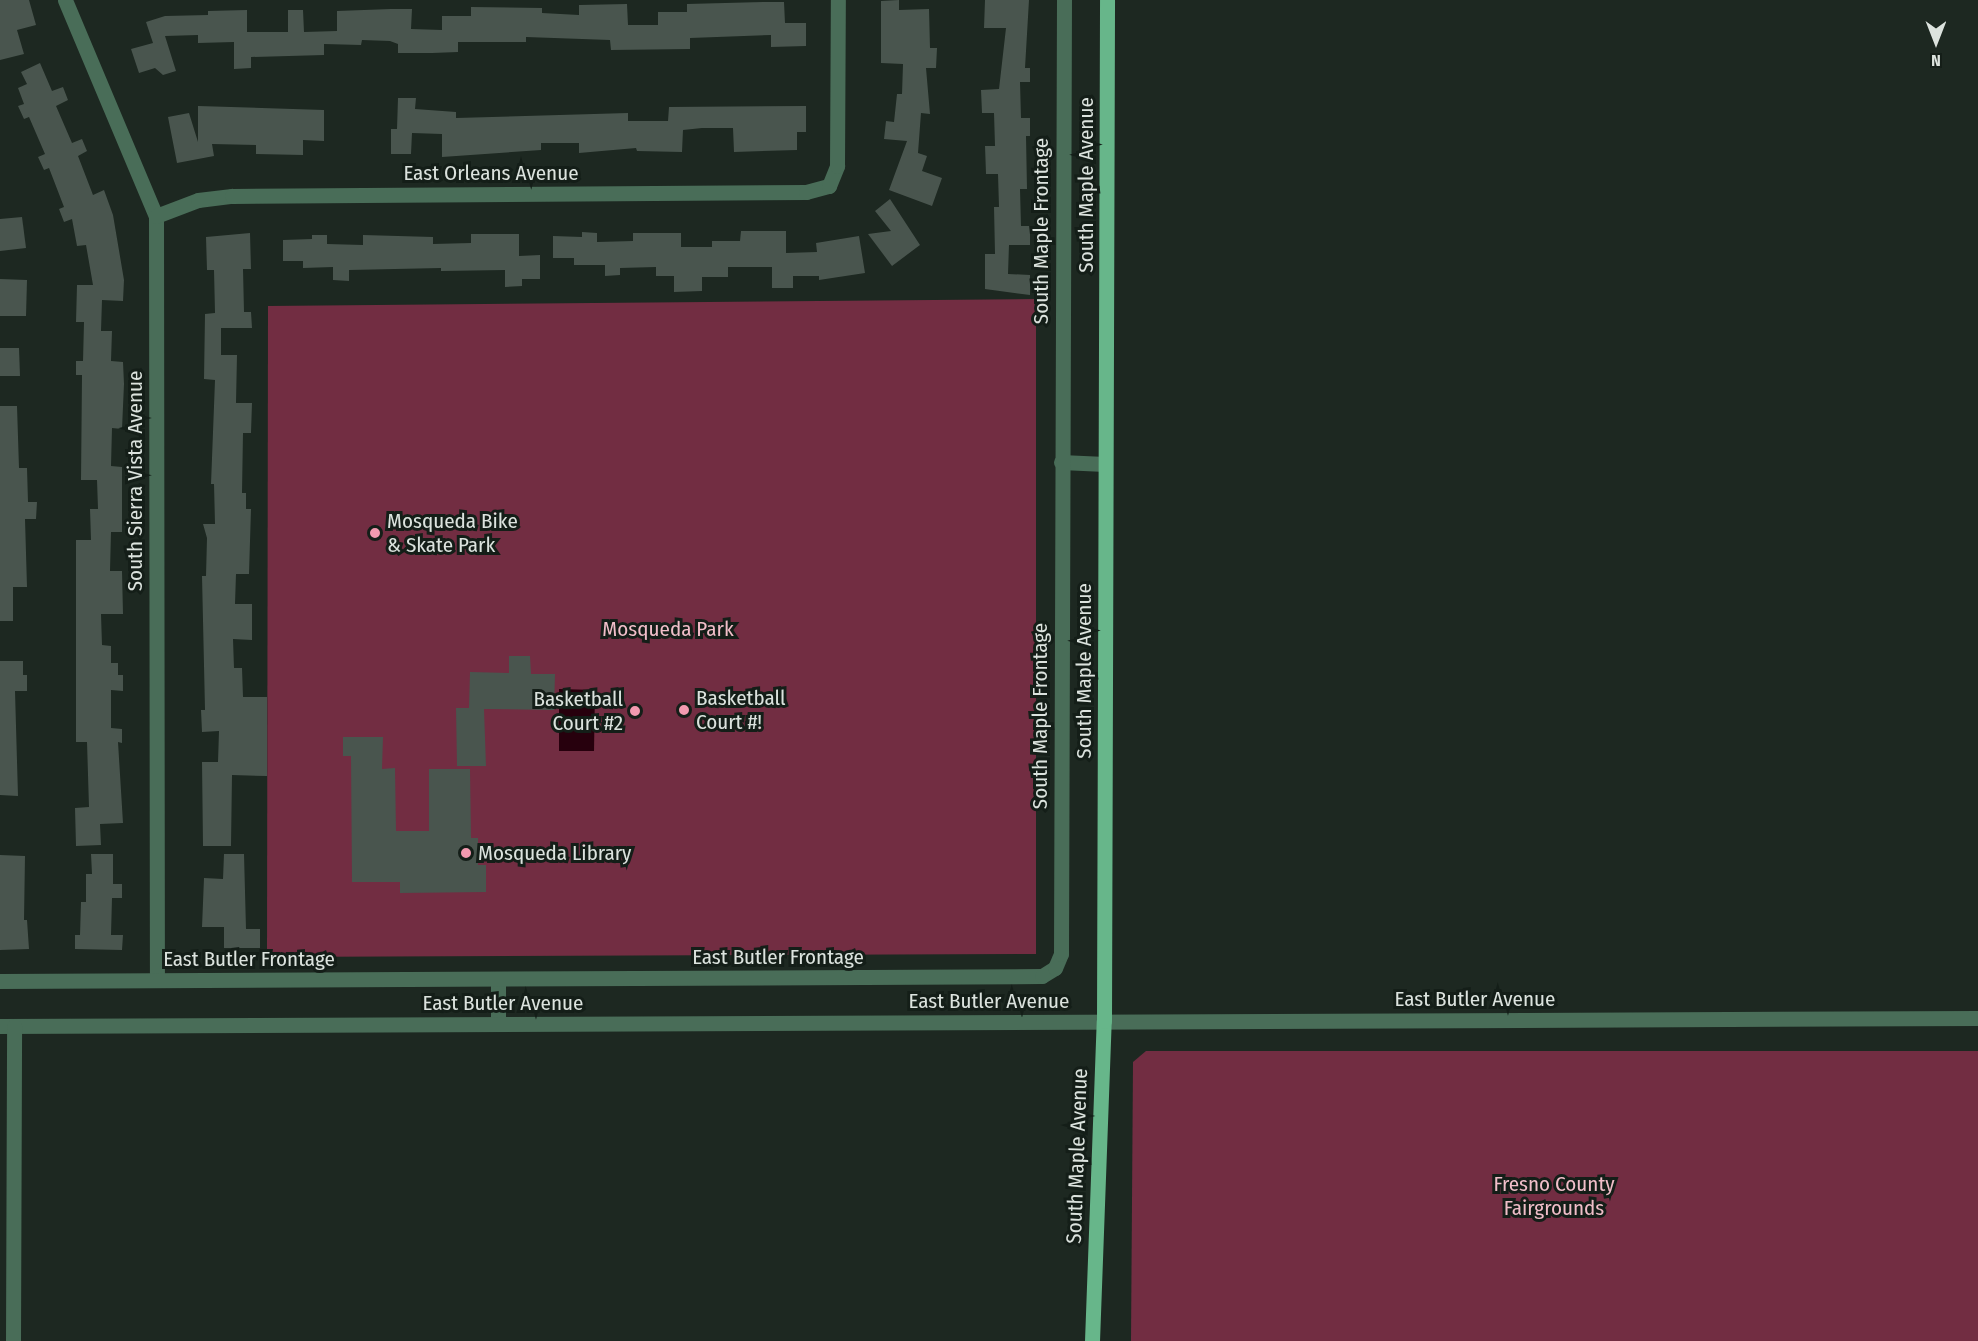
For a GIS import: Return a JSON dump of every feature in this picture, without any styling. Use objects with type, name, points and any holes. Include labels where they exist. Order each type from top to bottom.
[{"type":"main road","name":"South Maple Avenue","points":[[1092,1341],[1104,1021],[1107,0]]},
{"type":"street","name":"East Orleans Avenue","points":[[156,216],[198,200],[232,195],[806,192],[829,186],[837,166],[838,0]]},
{"type":"street","name":"South Maple Frontage","points":[[1055,968],[1061,954],[1064,0]]},
{"type":"street","name":"South Sierra Vista Avenue","points":[[67,1],[156,216],[157,980]]},
{"type":"street","points":[[1061,462],[1106,464]]},
{"type":"street","name":"East Butler Frontage","points":[[0,981],[1042,976],[1055,968]]},
{"type":"street","points":[[498,979],[498,1024]]},
{"type":"street","name":"East Butler Avenue","points":[[7,1026],[1978,1018]]},
{"type":"street","points":[[7,1026],[6,1295],[13,1341]]},
{"type":"green space","name":"Mosqueda Park","points":[[1036,299],[1036,954],[267,957],[268,306]]},
{"type":"green space","name":"Fresno County Fairgrounds","points":[[1146,1051],[1978,1051],[1978,1341],[1131,1341],[1133,1062]]},
{"type":"shaded area","points":[[559,689],[595,690],[594,751],[559,751]]},
{"type":"building","points":[[0,0],[29,0],[36,25],[17,30],[24,54],[0,60]]},
{"type":"building","points":[[899,0],[899,10],[929,9],[930,48],[937,48],[936,68],[926,68],[930,114],[921,113],[918,153],[927,156],[922,171],[942,178],[932,206],[889,190],[907,141],[884,139],[886,121],[894,122],[897,94],[902,94],[903,64],[881,63],[881,1]]},
{"type":"building","points":[[985,0],[1029,0],[1025,68],[1030,68],[1030,82],[1020,82],[1021,118],[1030,118],[1030,136],[1026,136],[1027,189],[1020,189],[1021,226],[1030,226],[1030,245],[1009,245],[1008,274],[1030,275],[1030,295],[985,289],[985,254],[995,254],[994,207],[999,207],[998,174],[986,174],[985,146],[995,146],[994,113],[982,113],[981,90],[999,89],[1006,28],[984,28]]},
{"type":"building","points":[[784,2],[785,23],[806,23],[806,46],[771,47],[771,35],[690,38],[690,49],[611,50],[610,40],[526,37],[526,42],[458,42],[458,52],[398,53],[398,44],[390,41],[362,40],[361,45],[324,44],[324,55],[251,57],[251,68],[234,69],[234,42],[198,43],[198,35],[165,36],[176,71],[163,75],[155,68],[139,73],[131,49],[153,43],[146,22],[165,16],[208,15],[208,11],[247,10],[247,32],[288,32],[288,10],[303,10],[304,32],[337,31],[337,11],[412,9],[411,29],[442,30],[442,16],[471,16],[471,7],[542,8],[542,13],[579,15],[579,5],[627,4],[628,25],[658,25],[658,12],[687,12],[687,4]]},
{"type":"building","points":[[40,63],[52,91],[63,87],[68,100],[56,106],[72,143],[82,139],[87,151],[78,156],[93,195],[104,190],[113,215],[124,280],[123,301],[102,300],[101,331],[112,331],[111,361],[123,362],[124,384],[122,429],[112,428],[111,466],[122,467],[122,532],[111,532],[110,571],[122,571],[123,614],[101,614],[102,645],[111,646],[111,663],[118,663],[118,675],[123,675],[123,691],[111,690],[111,728],[122,729],[122,743],[118,742],[123,823],[100,824],[101,845],[76,846],[75,808],[89,807],[87,742],[76,742],[76,540],[91,540],[90,509],[98,509],[97,480],[81,480],[82,375],[76,375],[76,361],[83,361],[84,322],[76,322],[77,285],[93,285],[86,245],[77,246],[72,219],[64,222],[59,209],[64,207],[49,168],[44,170],[38,157],[45,154],[29,117],[24,119],[18,106],[24,104],[18,88],[27,84],[21,72]]},
{"type":"building","points":[[398,98],[416,98],[415,109],[456,112],[456,118],[628,113],[628,121],[668,121],[669,107],[806,106],[806,132],[797,132],[797,150],[734,152],[733,128],[702,128],[683,130],[682,152],[637,151],[636,148],[579,153],[579,143],[541,143],[541,150],[442,157],[442,134],[412,133],[411,154],[391,154],[391,129],[397,129]]},
{"type":"building","points":[[198,106],[324,110],[324,141],[303,140],[303,155],[256,154],[256,145],[212,144],[214,156],[177,163],[168,117],[189,113],[198,142]]},
{"type":"building","points":[[890,199],[920,245],[892,266],[868,234],[891,231],[875,211]]},
{"type":"building","points":[[22,217],[26,248],[0,251],[0,219]]},
{"type":"building","points":[[741,231],[786,231],[786,253],[817,252],[816,243],[859,236],[865,273],[819,280],[819,276],[793,276],[793,288],[772,288],[772,267],[728,267],[728,277],[702,277],[702,291],[674,292],[674,276],[656,276],[656,267],[620,268],[620,275],[605,276],[605,265],[574,265],[574,258],[553,258],[553,236],[582,237],[582,232],[597,233],[597,242],[633,241],[633,233],[681,233],[681,247],[712,247],[712,241],[740,241]]},
{"type":"building","points":[[250,233],[251,269],[243,269],[244,312],[251,312],[252,328],[221,328],[221,355],[237,355],[236,403],[252,403],[251,433],[243,433],[242,493],[246,493],[246,509],[251,509],[249,574],[236,574],[235,604],[252,604],[252,640],[233,639],[234,668],[242,668],[243,697],[267,697],[267,776],[232,775],[231,846],[203,846],[202,762],[218,762],[219,731],[202,732],[201,710],[205,710],[202,576],[206,576],[207,538],[203,524],[215,524],[214,484],[211,484],[215,380],[204,379],[205,314],[215,313],[214,270],[207,270],[206,237]]},
{"type":"building","points":[[471,234],[519,234],[519,256],[540,255],[540,279],[522,279],[522,286],[505,287],[505,270],[441,271],[441,268],[349,270],[349,281],[333,280],[333,267],[303,268],[303,261],[283,261],[283,240],[312,239],[312,235],[327,235],[327,244],[363,245],[363,235],[433,237],[433,244],[471,243]]},
{"type":"building","points":[[0,279],[27,280],[26,316],[0,316]]},
{"type":"building","points":[[0,348],[19,348],[20,376],[0,376]]},
{"type":"building","points":[[0,406],[17,406],[19,468],[27,468],[28,502],[37,502],[36,519],[25,519],[27,587],[13,587],[13,621],[0,621]]},
{"type":"building","points":[[509,656],[530,656],[531,674],[555,674],[554,710],[484,709],[486,766],[457,766],[456,708],[469,708],[470,672],[509,673]]},
{"type":"building","points":[[0,661],[23,661],[23,675],[27,675],[27,691],[15,691],[18,796],[0,795]]},
{"type":"building","points":[[343,737],[383,737],[382,769],[395,768],[396,831],[429,831],[429,769],[470,769],[471,838],[478,838],[478,865],[486,865],[486,892],[400,893],[400,882],[352,882],[351,756],[343,756]]},
{"type":"building","points":[[91,854],[113,854],[113,884],[122,884],[122,898],[112,898],[111,935],[123,935],[122,950],[75,949],[75,935],[80,935],[81,902],[86,902],[86,874],[92,874]]},
{"type":"building","points":[[224,854],[244,854],[246,929],[260,929],[260,948],[224,948],[224,927],[202,927],[204,878],[223,879]]},
{"type":"building","points":[[0,855],[25,856],[24,920],[27,920],[29,949],[0,950]]},
{"type":"place","name":"Mosqueda Bike & Skate Park","points":[[375,533]]},
{"type":"place","name":"Basketball Court #!","points":[[684,710]]},
{"type":"place","name":"Basketball Court #2","points":[[635,711]]},
{"type":"place","name":"Mosqueda Library","points":[[466,853]]}]
